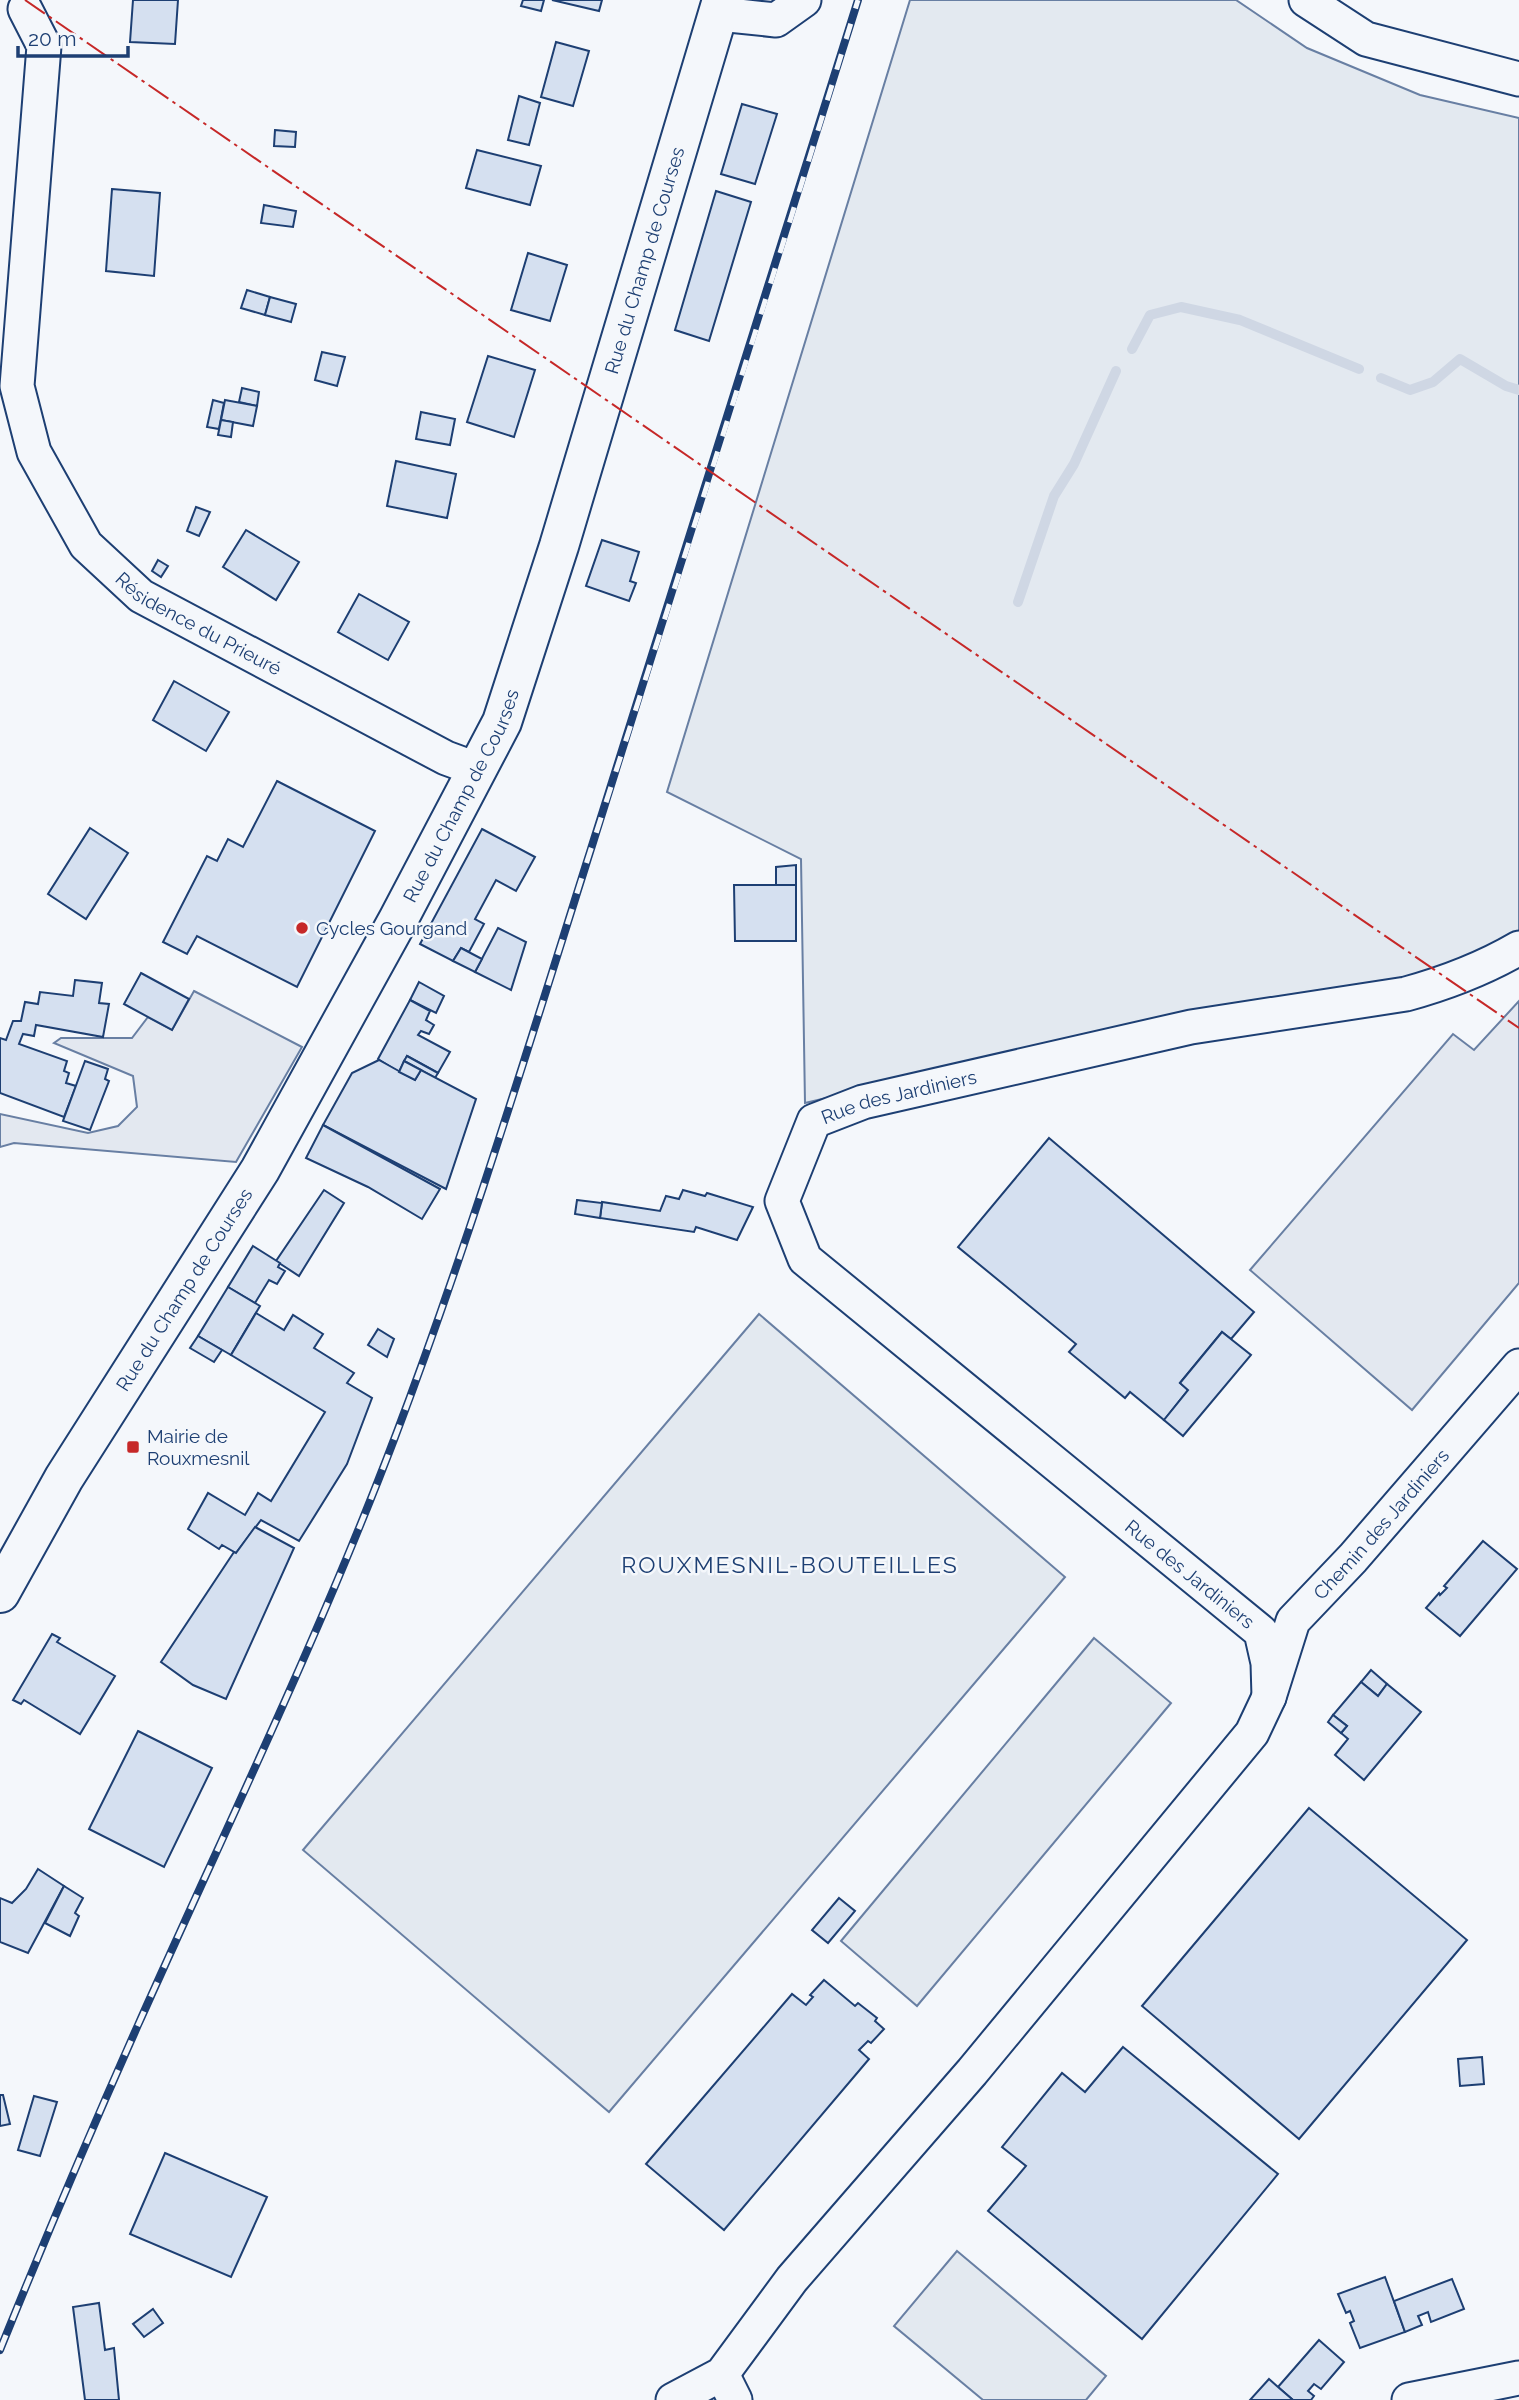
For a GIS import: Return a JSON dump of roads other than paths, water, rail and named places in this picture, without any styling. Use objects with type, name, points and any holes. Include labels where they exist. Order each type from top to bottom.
[{"type":"main road","name":"Rue du Champ de Courses","points":[[0,1593],[64,1478],[260,1170],[398,920],[502,722],[547,584],[720,7]]},
{"type":"street","points":[[720,7],[776,20],[804,0]]},
{"type":"street","points":[[1306,0],[1366,38],[1519,79]]},
{"type":"street","name":"Résidence du Prieuré","points":[[25,9],[44,46],[9,395],[34,452],[86,545],[141,596],[446,758],[476,769]]},
{"type":"street","name":"Rue des Jardiniers","points":[[1269,1696],[1268,1663],[1261,1632],[805,1259],[782,1201],[814,1121],[863,1102],[1191,1027],[1406,993],[1438,985],[1490,965],[1519,948]]},
{"type":"street","name":"Chemin des Jardiniers","points":[[728,2387],[792,2279],[972,2072],[1252,1732],[1269,1696],[1293,1621],[1353,1558],[1519,1366]]},
{"type":"street","points":[[1409,2400],[1519,2378]]},
{"type":"street","points":[[673,2400],[728,2387]]},
{"type":"waterway","points":[[1132,349],[1150,315],[1181,307],[1240,320],[1359,369]]},
{"type":"waterway","points":[[1381,378],[1410,390],[1433,382],[1460,359],[1506,386],[1519,390]]},
{"type":"waterway","points":[[1018,602],[1054,496],[1074,464],[1116,371]]},
{"type":"railway","points":[[0,2350],[120,2066],[335,1586],[422,1365],[520,1073],[726,427],[858,0]]},
{"type":"place","name":"Cycles Gourgand","points":[[302,928]]},
{"type":"place","name":"Mairie de Rouxmesnil","points":[[133,1447]]},
{"type":"district","name":"ROUXMESNIL-BOUTEILLES","points":[[790,1565]]}]
